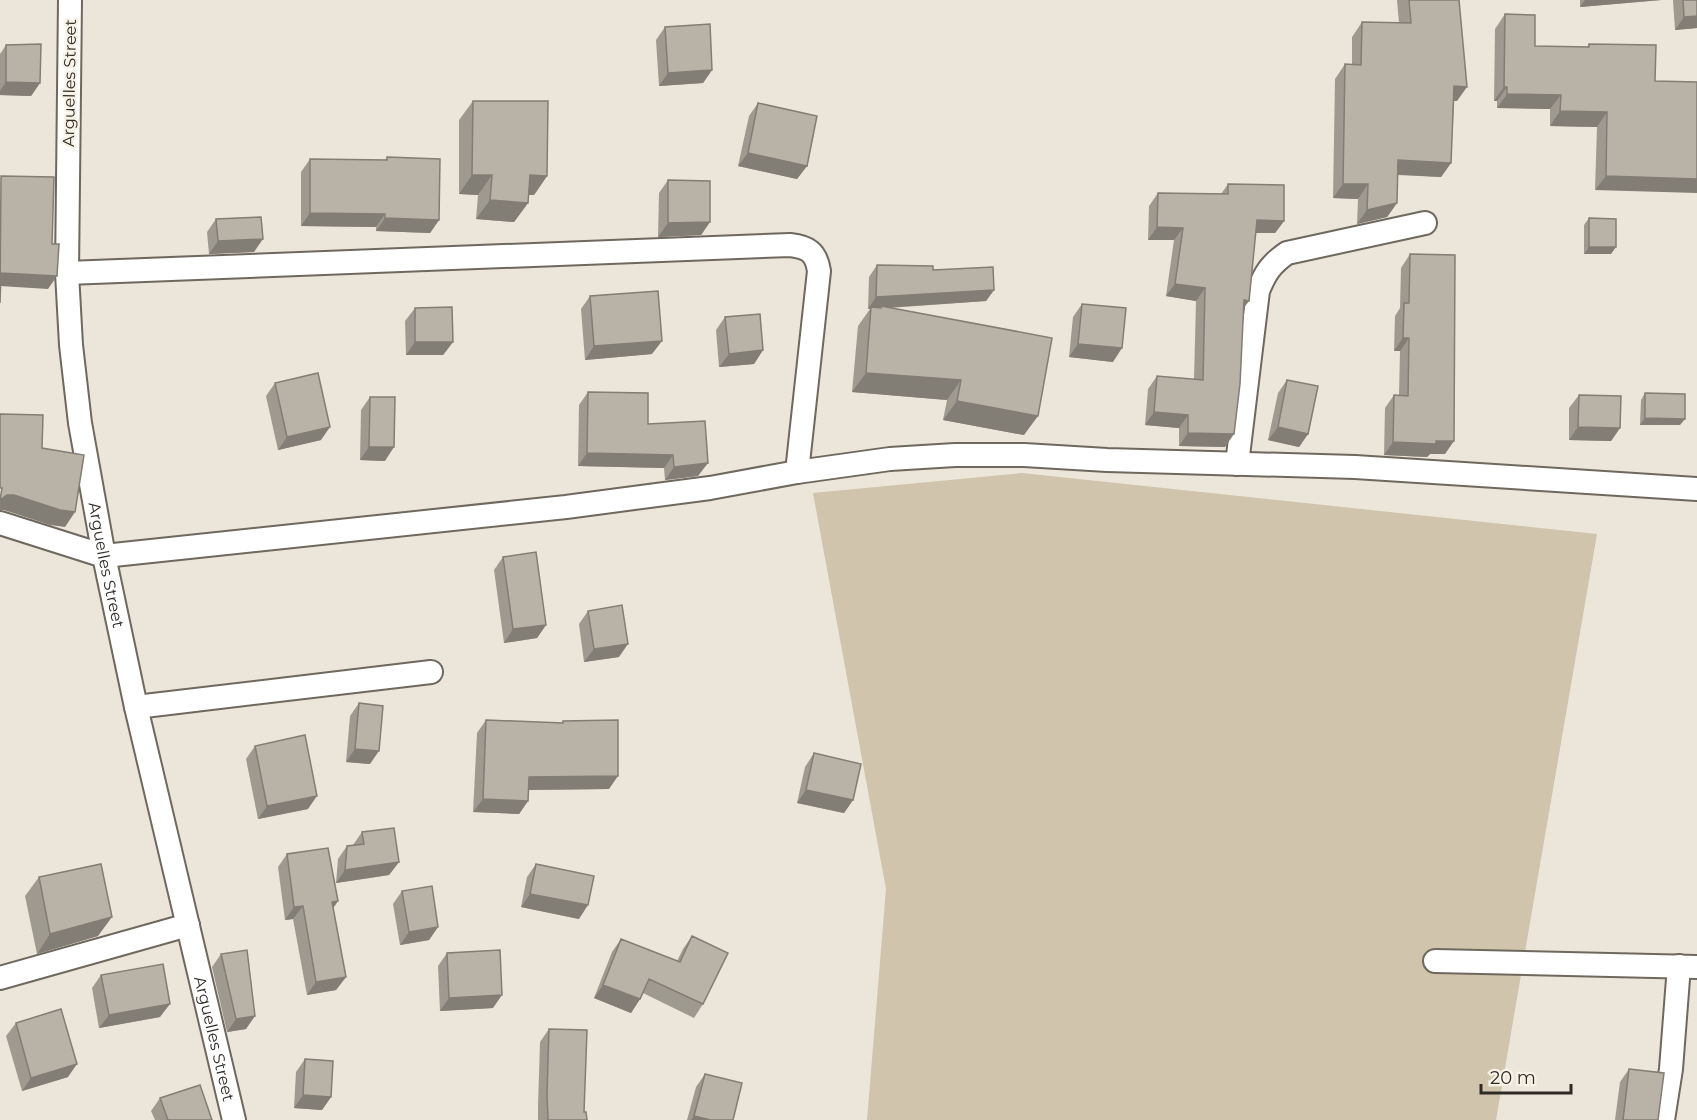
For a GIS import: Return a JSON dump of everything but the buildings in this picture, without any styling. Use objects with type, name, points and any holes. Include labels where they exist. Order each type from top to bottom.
[{"type":"street","name":"Arguelles Street","points":[[70,0],[67,273],[71,345],[80,423],[104,556],[136,707],[234,1120]]},
{"type":"street","points":[[1237,464],[1258,291],[1263,276],[1272,263],[1287,253],[1425,223]]},
{"type":"street","points":[[67,273],[803,246],[812,251],[818,261],[819,271],[797,472]]},
{"type":"street","points":[[0,523],[104,556],[566,507],[710,488],[797,472],[890,459],[955,455],[1024,455],[1107,460],[1355,467],[1697,489]]},
{"type":"street","points":[[136,707],[431,672]]},
{"type":"street","points":[[0,978],[188,926]]},
{"type":"street","points":[[1435,961],[1688,966],[1662,1120]]},
{"type":"shaded area","points":[[1022,473],[1597,534],[1496,1120],[867,1120],[886,889],[813,493]]}]
